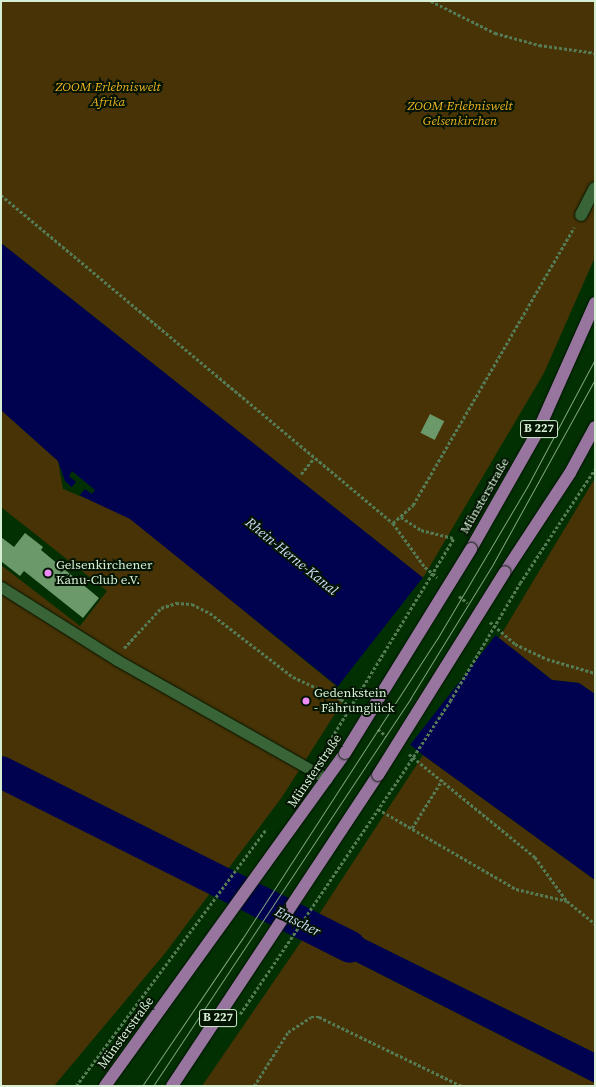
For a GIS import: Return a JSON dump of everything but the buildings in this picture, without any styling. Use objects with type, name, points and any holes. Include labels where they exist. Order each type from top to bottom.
[{"type":"main road","name":"Münsterstraße","points":[[105,1086],[345,753],[471,549],[538,431],[595,303]]},
{"type":"main road","name":"B 227","points":[[172,1086],[265,950],[378,775],[505,572],[570,473],[595,427]]},
{"type":"street","points":[[581,215],[595,188]]},
{"type":"lane","points":[[1,587],[117,660],[327,779]]},
{"type":"path","points":[[431,1],[495,33],[539,45],[595,53]]},
{"type":"path","points":[[1,195],[313,459],[393,523],[413,505],[581,215]]},
{"type":"path","points":[[301,474],[313,459]]},
{"type":"path","points":[[281,957],[450,701],[520,583],[595,469]]},
{"type":"path","points":[[329,742],[454,538],[421,530],[401,517]]},
{"type":"path","points":[[412,828],[442,780]]},
{"type":"path","points":[[378,808],[516,889],[567,901]]},
{"type":"path","points":[[76,1086],[266,829]]},
{"type":"path","points":[[254,1086],[288,1032],[311,1017],[319,1017],[462,1086]]},
{"type":"green space","points":[[1,1],[595,1],[595,257],[544,373],[423,578],[1,243]]},
{"type":"green space","points":[[1,410],[58,461],[63,489],[127,515],[347,695],[282,797],[166,952],[54,1086],[1,1086],[1,565],[80,626],[107,591],[1,507]]},
{"type":"green space","points":[[595,478],[595,694],[579,683],[552,680],[499,638]]},
{"type":"green space","points":[[423,755],[595,880],[595,1053],[318,916]]},
{"type":"green space","points":[[305,936],[595,1083],[595,1086],[202,1086]]},
{"type":"water","name":"Rhein-Herne-Kanal","points":[[1,243],[552,680],[579,683],[595,694],[595,880],[423,755],[130,519],[81,496],[65,481],[58,461],[1,410]]},
{"type":"water","points":[[318,916],[595,1053],[595,1083],[305,936]]},
{"type":"pier","points":[[72,471],[95,490],[92,494],[85,489],[79,496],[70,489],[76,482],[69,476]]},
{"type":"pier","points":[[424,576],[497,633],[409,747],[335,689]]},
{"type":"waterway","name":"Emscher","points":[[1,772],[350,947]]},
{"type":"tram line","points":[[142,1086],[242,939],[437,639],[527,487],[595,359]]},
{"type":"tram line","points":[[153,1086],[410,699],[493,564],[595,379]]},
{"type":"place","name":"Gelsenkirchener Kanu-Club e.V.","points":[[48,573]]},
{"type":"place","name":"Gedenkstein - Fährunglück","points":[[306,701]]},
{"type":"park label","name":"ZOOM Erlebniswelt Afrika","points":[[108,96]]},
{"type":"park label","name":"ZOOM Erlebniswelt Gelsenkirchen","points":[[460,114]]}]
